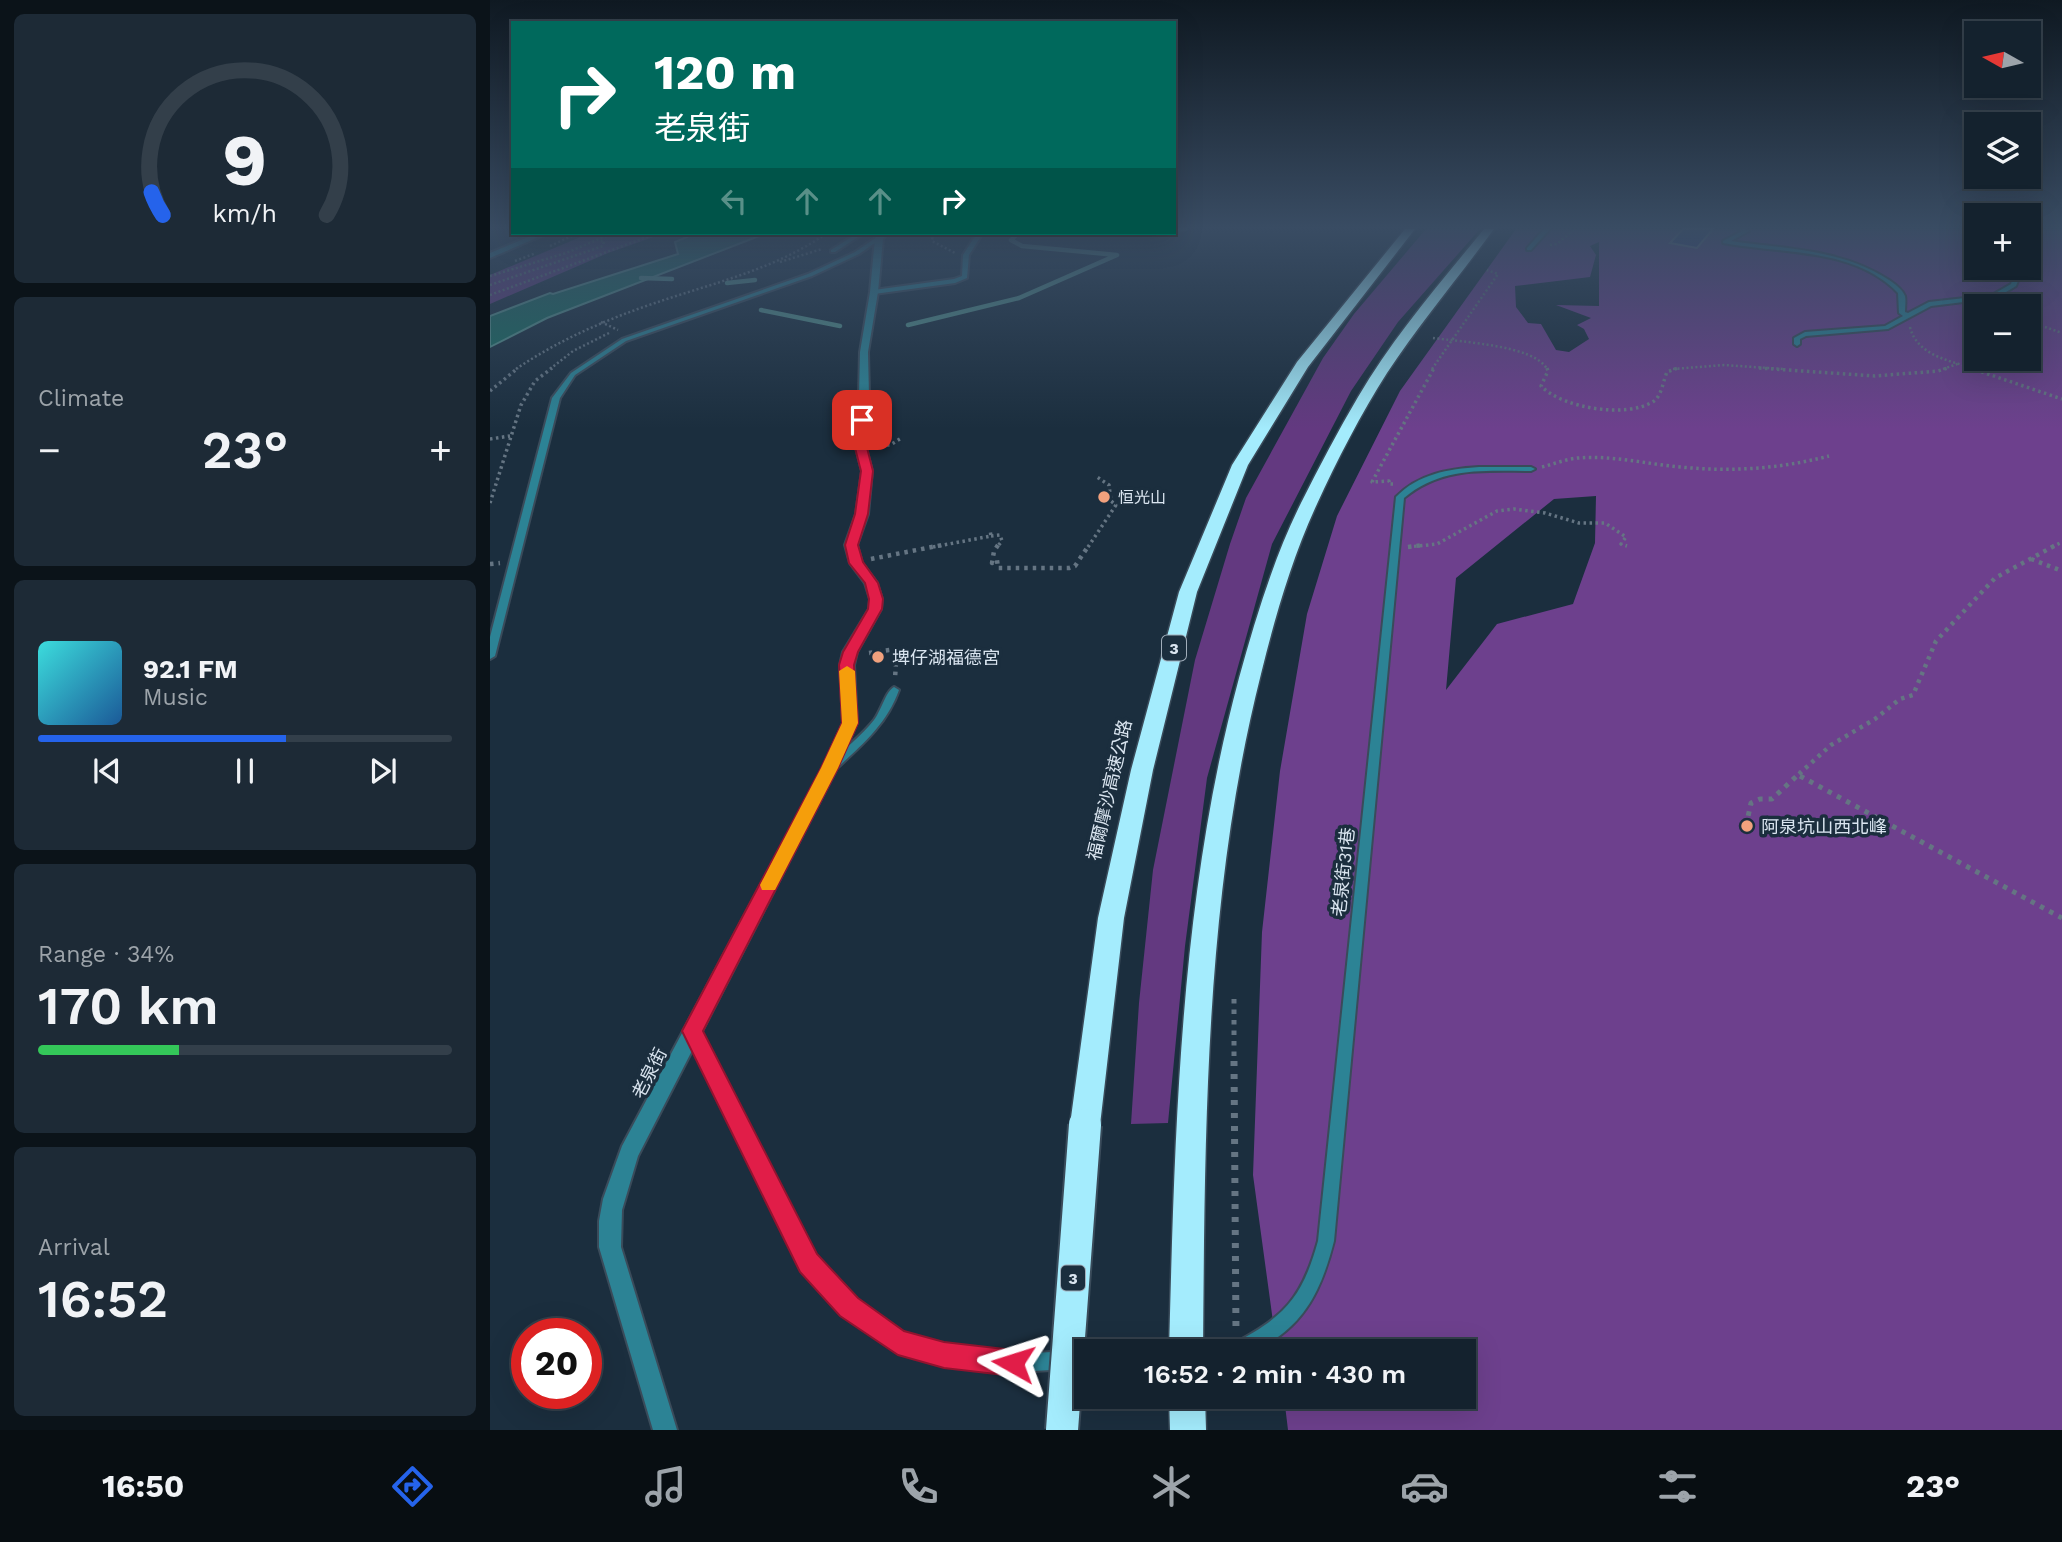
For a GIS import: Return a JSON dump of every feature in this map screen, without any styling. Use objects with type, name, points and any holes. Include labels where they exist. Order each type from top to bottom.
[{"type":"highway","name":"福爾摩沙高速公路","points":[[1062,1430],[1086,1125],[1111,918],[1142,770],[1188,592],[1240,465],[1302,365],[1357,296]]},
{"type":"highway","points":[[1186,1339],[1189,1122],[1204,910],[1223,798],[1249,675],[1281,568],[1317,488],[1365,397],[1437,296]]},
{"type":"highway","points":[[1187,1409],[1188,1430]]},
{"type":"street","name":"老泉街","points":[[665,1430],[610,1247],[608,1221],[611,1199],[629,1153],[830,768],[850,723],[847,665],[850,652],[875,609],[876,599],[872,583],[856,563],[851,545],[862,514],[867,471],[861,449],[864,352],[873,296]]},
{"type":"lane","points":[[490,656],[556,398],[573,374],[624,340],[751,296]]},
{"type":"lane","points":[[1903,296],[1902,313],[1908,316]]},
{"type":"lane","points":[[1797,344],[1797,338],[1805,334],[1878,330],[1929,304],[1996,296]]},
{"type":"lane","points":[[1411,486],[1442,473],[1531,469]]},
{"type":"lane","name":"老泉街31巷","points":[[1251,1339],[1273,1332],[1300,1304],[1318,1276],[1326,1241],[1398,503],[1411,486]]},
{"type":"lane","points":[[830,768],[879,723],[894,690]]},
{"type":"lane","points":[[693,1031],[808,1263],[849,1307],[898,1342],[944,1355],[1013,1363],[1074,1360]]},
{"type":"path","points":[[490,391],[510,372],[543,349],[600,322],[678,296]]},
{"type":"path","points":[[1411,486],[1389,484],[1389,481],[1372,482],[1432,370],[1483,296]]},
{"type":"path","points":[[1908,316],[1912,337],[1919,347],[2062,399]]},
{"type":"path","points":[[600,322],[620,330]]},
{"type":"path","points":[[2041,326],[2062,333]]},
{"type":"path","points":[[1433,338],[1524,352],[1537,357],[1545,363],[1548,371],[1541,386],[1545,394],[1557,400],[1603,408],[1634,408],[1654,401],[1661,392],[1667,372],[1679,366],[1724,365],[1875,376],[1938,371],[1960,363]]},
{"type":"path","points":[[490,439],[510,436]]},
{"type":"path","points":[[861,449],[890,445],[900,439]]},
{"type":"path","points":[[1531,469],[1575,457],[1688,468],[1785,468],[1829,456]]},
{"type":"path","points":[[882,557],[990,533],[999,535],[1002,541],[995,551],[992,563],[997,560],[998,568],[1003,570],[1033,566],[1065,570],[1075,566],[1116,505],[1111,501],[1109,485],[1097,477]]},
{"type":"path","points":[[1393,551],[1416,545],[1437,544],[1497,511],[1514,509],[1545,513],[1579,523],[1605,523],[1626,537],[1624,545]]},
{"type":"path","points":[[1746,826],[1751,803],[1760,799],[1772,799],[1838,740],[1875,719],[1900,699],[1913,695],[1936,641],[1995,578],[2062,542]]},
{"type":"path","points":[[2031,559],[2062,571]]},
{"type":"path","points":[[500,574],[503,562]]},
{"type":"path","points":[[863,653],[898,649],[894,690]]},
{"type":"path","points":[[1800,776],[2062,918]]},
{"type":"path","points":[[1234,999],[1236,1339]]},
{"type":"shaded area","points":[[490,296],[509,296],[490,304]]},
{"type":"shaded area","points":[[543,296],[605,296],[547,318],[490,347],[490,316]]},
{"type":"shaded area","points":[[1369,296],[1421,296],[1398,322],[1351,391],[1272,544],[1207,778],[1185,946],[1168,1123],[1131,1124],[1139,1003],[1153,870],[1195,660],[1246,498],[1323,358]]},
{"type":"shaded area","points":[[1468,296],[1515,296],[1516,307],[1528,323],[1541,324],[1556,350],[1569,352],[1589,339],[1584,329],[1577,325],[1591,318],[1556,305],[1599,306],[1599,296],[1964,296],[1964,371],[2041,371],[2041,296],[2062,296],[2062,1430],[1288,1430],[1285,1409],[1476,1409],[1476,1339],[1275,1339],[1253,1175],[1262,932],[1280,771],[1307,614],[1337,516],[1400,391]],"holes":[[[1596,496],[1595,543],[1573,604],[1497,624],[1446,690],[1456,578],[1554,499]]]},
{"type":"waterway","points":[[908,325],[1024,296]]},
{"type":"waterway","points":[[761,310],[840,326]]},
{"type":"slow traffic","points":[[769,885],[830,768],[850,723],[847,671]]},
{"type":"place","name":"恒光山","points":[[1104,497]]},
{"type":"place","name":"埤仔湖福德宮","points":[[878,657]]},
{"type":"place","name":"阿泉坑山西北峰","points":[[1747,826]]},
{"type":"route","points":[[862,420],[860,444],[867,471],[863,486],[862,514],[851,545],[856,563],[872,583],[876,599],[875,609],[850,652],[847,665],[850,723],[830,768],[693,1031],[808,1263],[849,1307],[898,1342],[944,1355],[1013,1363]]}]
